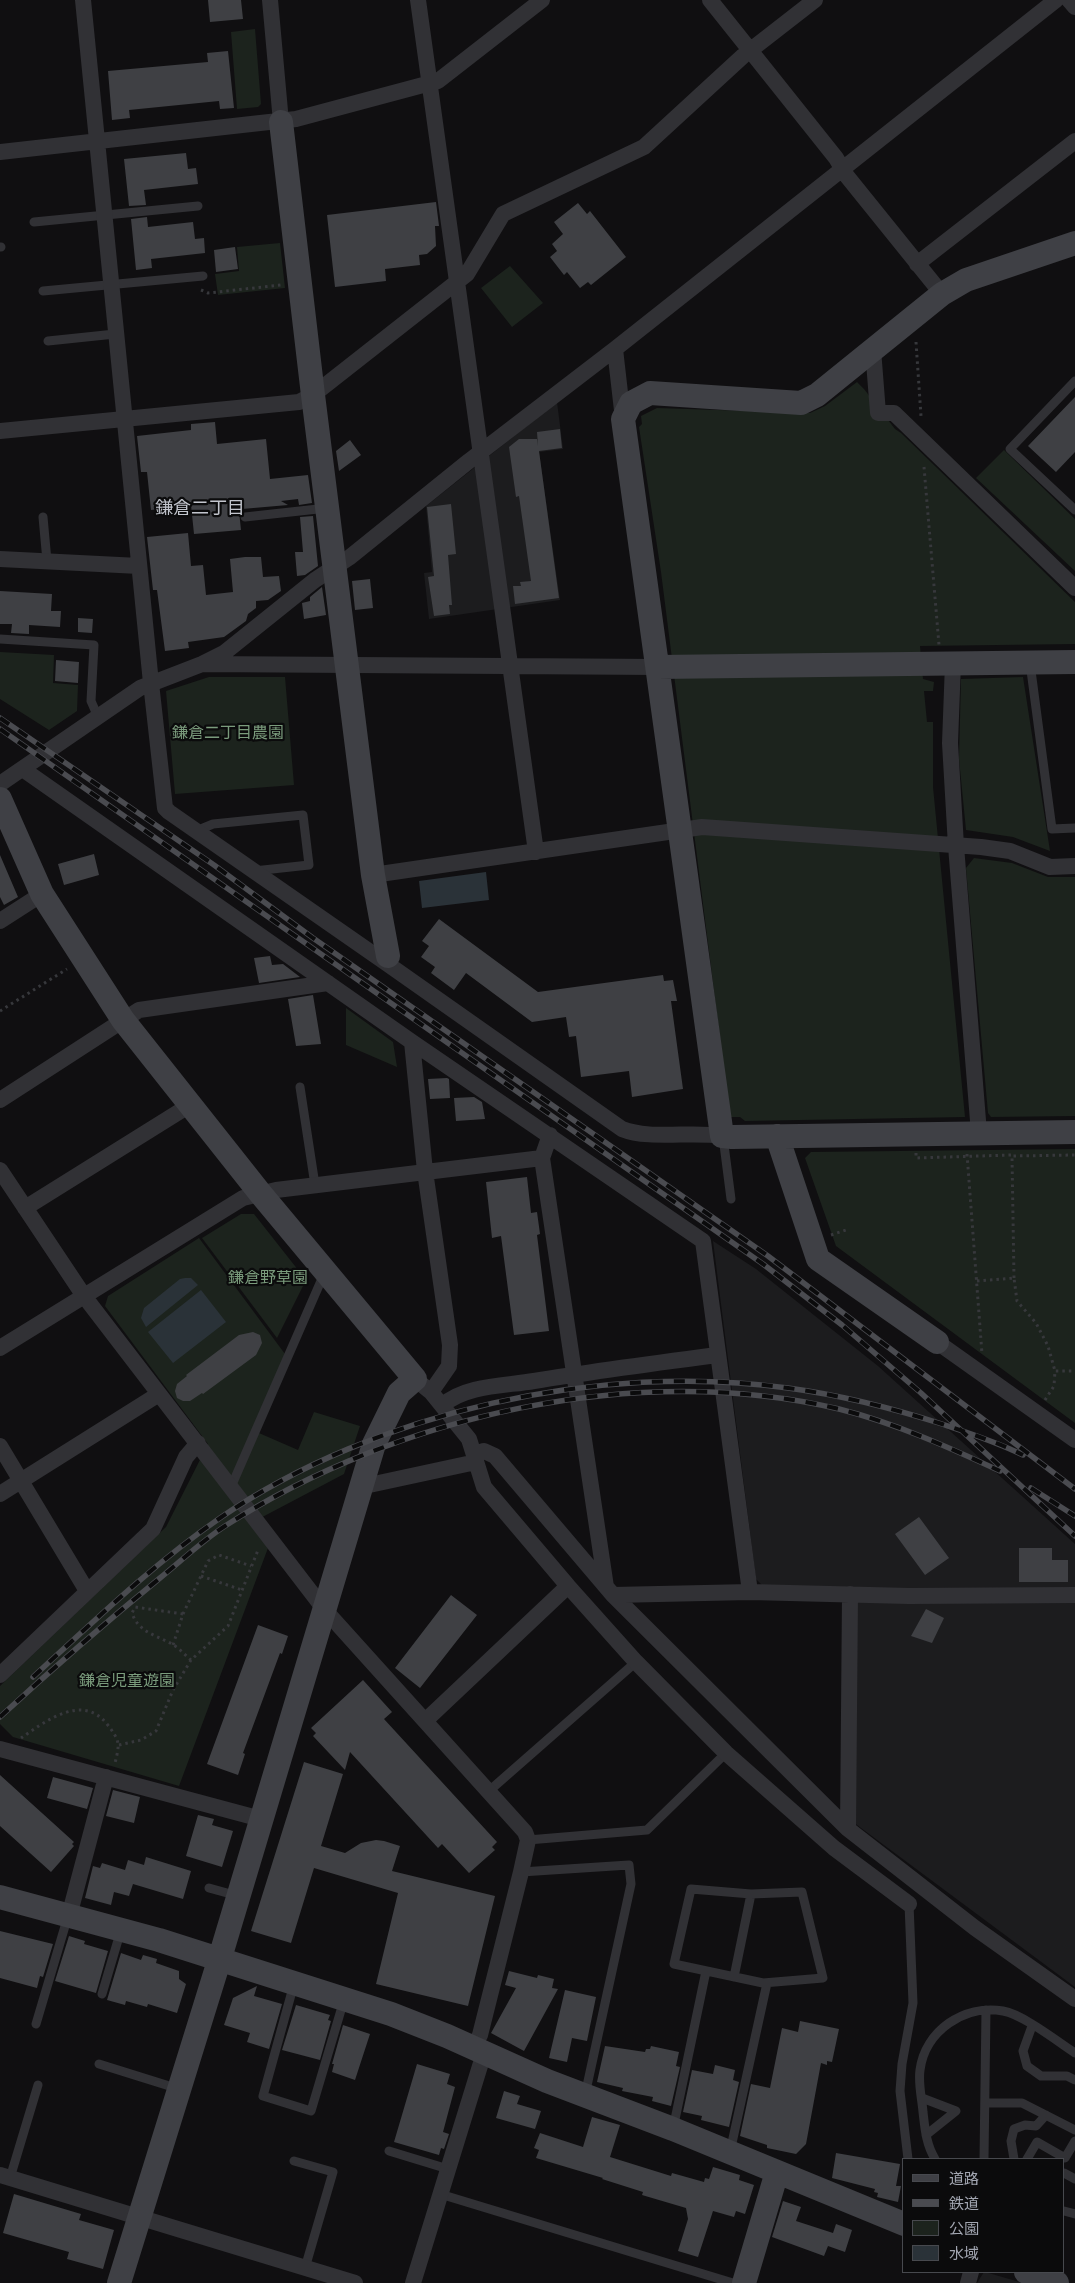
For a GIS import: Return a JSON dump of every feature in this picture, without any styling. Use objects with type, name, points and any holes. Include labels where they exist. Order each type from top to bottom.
[{"type":"street","points":[[83,0],[151,684],[164,802],[169,812],[388,961],[622,1129],[640,1134],[702,1133],[722,1136],[973,1142],[1075,1132]]},
{"type":"street","points":[[270,0],[281,122],[346,664],[373,875],[388,961]]},
{"type":"street","points":[[418,0],[536,852]]},
{"type":"street","points":[[0,152],[281,122],[430,84],[438,81],[542,0]]},
{"type":"street","points":[[710,0],[843,168],[846,175],[916,264],[942,294]]},
{"type":"street","points":[[0,431],[299,402],[313,395],[467,274],[503,214],[644,147],[750,51],[815,0]]},
{"type":"street","points":[[0,784],[24,770],[140,688],[202,664],[224,653],[315,580],[335,568],[480,452],[615,349],[1056,0]]},
{"type":"street","points":[[1069,0],[1075,7]]},
{"type":"street","points":[[916,264],[1075,141]]},
{"type":"street","points":[[623,419],[630,404],[643,395],[650,393],[801,403],[816,394],[942,294],[966,280],[1074,248]]},
{"type":"street","points":[[615,349],[679,831],[722,1136]]},
{"type":"street","points":[[873,349],[878,413],[894,413],[1075,588]]},
{"type":"street","points":[[0,559],[139,566]]},
{"type":"street","points":[[946,658],[973,1142]]},
{"type":"street","points":[[202,664],[658,666],[946,658],[1075,662]]},
{"type":"street","points":[[24,770],[412,1042],[702,1241],[750,1592]]},
{"type":"street","points":[[0,799],[42,894],[123,1020],[325,1272],[423,1386],[443,1405],[469,1439],[484,1487],[568,1586],[636,1662],[726,1753],[834,1848],[909,1904]]},
{"type":"street","points":[[373,875],[702,827],[1010,850],[1050,867],[1075,866]]},
{"type":"street","points":[[0,921],[42,894]]},
{"type":"street","points":[[0,1100],[139,1010],[328,983]]},
{"type":"street","points":[[119,2283],[219,1960],[374,1444],[399,1393],[423,1386],[443,1377],[449,1366],[450,1345],[424,1171],[412,1042]]},
{"type":"street","points":[[25,1208],[190,1105]]},
{"type":"street","points":[[550,1135],[542,1158],[610,1591]]},
{"type":"street","points":[[777,1136],[818,1258],[1075,1440]]},
{"type":"street","points":[[0,1348],[243,1198],[260,1193],[315,1185],[542,1158]]},
{"type":"street","points":[[0,1170],[84,1296],[324,1609],[489,1791],[525,1832],[528,1840],[448,2169],[413,2283]]},
{"type":"street","points":[[443,1405],[450,1399],[469,1391],[575,1374],[717,1355]]},
{"type":"street","points":[[0,1494],[159,1394]]},
{"type":"street","points":[[0,1675],[153,1529],[186,1457],[198,1443]]},
{"type":"street","points":[[0,1446],[87,1591]]},
{"type":"street","points":[[360,1486],[475,1458],[484,1451],[495,1456],[610,1591],[848,1829],[975,1928],[1075,1999]]},
{"type":"street","points":[[425,1721],[568,1586]]},
{"type":"street","points":[[610,1591],[910,1596],[1075,1595]]},
{"type":"street","points":[[848,1829],[850,1594]]},
{"type":"street","points":[[7,1746],[109,1778],[261,1819]]},
{"type":"street","points":[[69,1916],[109,1778]]},
{"type":"street","points":[[0,1897],[120,1930],[391,2014],[584,2096],[673,2129],[902,2223]]},
{"type":"street","points":[[744,2283],[777,2172]]},
{"type":"street","points":[[5,2177],[355,2283]]},
{"type":"street","points":[[1029,2273],[1057,2283]]},
{"type":"lane","points":[[34,222],[198,206]]},
{"type":"lane","points":[[43,291],[203,276]]},
{"type":"lane","points":[[48,341],[115,334]]},
{"type":"lane","points":[[1075,381],[1010,449],[1075,510]]},
{"type":"lane","points":[[245,517],[327,508]]},
{"type":"lane","points":[[43,518],[47,561]]},
{"type":"lane","points":[[0,639],[94,645],[91,701],[98,717]]},
{"type":"lane","points":[[1030,662],[1052,829],[1075,828]]},
{"type":"lane","points":[[196,831],[213,824],[303,815],[310,865],[254,871]]},
{"type":"lane","points":[[300,1087],[315,1185]]},
{"type":"lane","points":[[722,1136],[731,1199]]},
{"type":"lane","points":[[231,1487],[325,1272]]},
{"type":"lane","points":[[489,1791],[636,1662]]},
{"type":"lane","points":[[528,1840],[647,1830],[726,1753]]},
{"type":"lane","points":[[521,1872],[629,1865],[631,1884],[584,2096]]},
{"type":"lane","points":[[209,1888],[238,1896]]},
{"type":"lane","points":[[691,1889],[751,1894],[802,1892],[823,1978],[767,1983],[706,1971],[674,1964],[691,1889]]},
{"type":"lane","points":[[734,1977],[751,1894]]},
{"type":"lane","points":[[908,2158],[900,2091],[902,2064],[913,2003],[909,1904]]},
{"type":"lane","points":[[36,2024],[69,1916]]},
{"type":"lane","points":[[102,1994],[120,1930]]},
{"type":"lane","points":[[673,2129],[706,1971]]},
{"type":"lane","points":[[730,2153],[767,1983]]},
{"type":"lane","points":[[294,1984],[263,2096],[303,2109],[311,2111],[344,2000]]},
{"type":"lane","points":[[984,2158],[986,2010]]},
{"type":"lane","points":[[934,2158],[929,2149],[926,2135],[920,2070],[930,2041],[949,2022],[966,2013],[986,2010],[1004,2011],[1075,2053]]},
{"type":"lane","points":[[1032,2026],[1023,2051],[1027,2066],[1041,2076],[1067,2076],[1075,2080]]},
{"type":"lane","points":[[100,2064],[179,2089]]},
{"type":"lane","points":[[5,2177],[38,2085]]},
{"type":"lane","points":[[922,2098],[956,2111],[926,2135]]},
{"type":"lane","points":[[985,2103],[1022,2103],[1075,2130]]},
{"type":"lane","points":[[1014,2158],[1011,2141],[1014,2129],[1025,2125],[1036,2126],[1046,2115]]},
{"type":"lane","points":[[1028,2158],[1037,2142],[1065,2158],[1075,2141]]},
{"type":"lane","points":[[389,2151],[448,2169]]},
{"type":"lane","points":[[294,2161],[333,2172],[305,2268]]},
{"type":"lane","points":[[440,2194],[732,2283]]},
{"type":"path","points":[[186,277],[193,286],[208,293],[289,284]]},
{"type":"path","points":[[916,339],[922,440],[946,658]]},
{"type":"path","points":[[0,1011],[70,967]]},
{"type":"path","points":[[973,1142],[977,1281],[983,1360]]},
{"type":"path","points":[[1044,1403],[1054,1386],[1055,1371],[1044,1338],[1036,1323],[1017,1301],[1014,1278],[1012,1156],[1075,1155]]},
{"type":"path","points":[[828,1236],[850,1229]]},
{"type":"path","points":[[977,1281],[1014,1278]]},
{"type":"path","points":[[1055,1371],[1075,1371]]},
{"type":"path","points":[[119,1745],[141,1740],[156,1732],[173,1690],[190,1660],[228,1626],[260,1542]]},
{"type":"path","points":[[173,1645],[184,1614],[208,1561],[219,1555],[251,1566]]},
{"type":"path","points":[[201,1576],[242,1590]]},
{"type":"path","points":[[184,1614],[135,1607],[132,1613],[135,1623],[148,1633],[173,1645],[190,1660]]},
{"type":"path","points":[[7,1746],[54,1716],[72,1711],[86,1710],[102,1718],[118,1738],[119,1745],[109,1778]]},
{"type":"shaded area","points":[[557,402],[563,449],[539,452],[560,600],[429,619],[424,573],[432,572],[426,506]]},
{"type":"shaded area","points":[[713,1241],[756,1269],[878,1366],[1075,1544],[1075,1987],[853,1822],[856,1588],[764,1587],[756,1579]]},
{"type":"shaded area","points":[[983,2273],[988,2273],[1023,2283],[977,2283]]},
{"type":"green space","points":[[255,29],[261,104],[258,107],[237,109],[231,32]]},
{"type":"green space","points":[[280,243],[285,288],[218,295],[215,274],[239,271],[237,247]]},
{"type":"green space","points":[[510,266],[543,303],[512,327],[481,288]]},
{"type":"green space","points":[[857,382],[895,429],[1075,602],[1075,644],[920,646],[923,679],[934,682],[933,691],[924,691],[927,722],[933,722],[933,787],[965,1117],[745,1121],[740,1117],[730,1117],[661,572],[639,427],[642,424],[641,416],[657,408],[810,413],[825,406]]},
{"type":"green space","points":[[1004,450],[1075,519],[1075,571],[976,478]]},
{"type":"green space","points":[[0,652],[54,655],[53,683],[78,685],[77,711],[49,730],[0,699]]},
{"type":"green space","name":"鎌倉二丁目農園","points":[[209,677],[285,677],[294,785],[175,794],[166,691]]},
{"type":"green space","points":[[1023,677],[1050,851],[1013,837],[966,830],[959,759],[961,679]]},
{"type":"green space","points":[[974,858],[1012,863],[1048,877],[1075,877],[1075,1116],[991,1117],[988,1113],[966,868]]},
{"type":"green space","points":[[346,1008],[393,1042],[397,1067],[346,1045]]},
{"type":"green space","points":[[1075,1149],[1075,1423],[836,1246],[805,1158],[811,1152]]},
{"type":"green space","name":"鎌倉野草園","points":[[241,1214],[254,1214],[306,1280],[277,1338],[202,1238]]},
{"type":"green space","name":"鎌倉児童遊園","points":[[199,1238],[285,1354],[252,1430],[298,1450],[314,1412],[360,1426],[344,1474],[251,1523],[268,1548],[179,1786],[13,1737],[0,1724],[0,1686],[166,1527],[208,1444],[105,1306],[108,1296]]},
{"type":"water","points":[[486,872],[489,900],[422,908],[419,881]]},
{"type":"water","points":[[191,1278],[198,1285],[146,1327],[141,1318],[144,1308],[180,1279]]},
{"type":"water","points":[[201,1290],[226,1322],[173,1363],[148,1332]]},
{"type":"building","points":[[208,0],[241,0],[243,19],[210,22]]},
{"type":"building","points":[[228,51],[234,108],[220,109],[219,101],[129,110],[130,118],[112,120],[108,71],[208,62],[207,53]]},
{"type":"building","points":[[186,153],[188,169],[196,168],[198,184],[144,190],[146,205],[129,206],[124,159]]},
{"type":"building","points":[[436,202],[439,226],[435,226],[436,246],[427,254],[419,255],[420,265],[385,269],[386,281],[335,287],[327,215]]},
{"type":"building","points":[[578,203],[587,214],[590,211],[626,257],[591,285],[588,282],[580,288],[567,272],[564,275],[550,257],[557,251],[552,244],[563,234],[554,222]]},
{"type":"building","points":[[147,217],[148,227],[193,222],[195,239],[204,238],[205,253],[151,259],[152,268],[136,270],[131,219]]},
{"type":"building","points":[[235,247],[238,269],[216,272],[214,250]]},
{"type":"building","points":[[1075,397],[1075,452],[1056,472],[1028,446]]},
{"type":"building","points":[[215,422],[217,444],[266,439],[270,479],[308,475],[312,503],[299,505],[298,499],[281,501],[288,505],[242,509],[243,511],[239,511],[241,530],[194,534],[191,505],[151,510],[147,472],[141,472],[137,436],[191,430],[191,424]]},
{"type":"building","points":[[560,429],[562,448],[539,451],[559,598],[515,604],[513,586],[521,586],[520,582],[531,581],[519,496],[516,497],[509,447],[519,439],[537,439],[538,446],[537,432]]},
{"type":"building","points":[[350,440],[361,455],[339,471],[336,451]]},
{"type":"building","points":[[451,504],[456,554],[448,555],[452,605],[449,605],[450,614],[434,616],[428,577],[434,576],[427,507]]},
{"type":"building","points":[[313,516],[318,566],[305,575],[297,576],[295,552],[303,552],[300,517]]},
{"type":"building","points":[[188,533],[191,566],[203,565],[206,595],[233,592],[230,559],[245,557],[261,557],[263,577],[279,576],[281,591],[268,600],[256,601],[256,608],[248,614],[246,621],[224,637],[188,642],[189,648],[165,651],[157,590],[153,590],[147,537]]},
{"type":"building","points":[[370,579],[373,608],[355,610],[352,581]]},
{"type":"building","points":[[322,587],[326,615],[304,619],[302,603],[310,601],[310,597]]},
{"type":"building","points":[[0,591],[52,594],[51,611],[61,611],[60,627],[29,625],[29,634],[11,633],[12,624],[0,624]]},
{"type":"building","points":[[78,618],[93,619],[92,633],[78,632]]},
{"type":"building","points":[[56,660],[79,662],[78,683],[55,681]]},
{"type":"building","points":[[94,854],[99,875],[64,885],[58,864]]},
{"type":"building","points":[[0,855],[18,897],[4,905],[0,897]]},
{"type":"building","points":[[439,919],[538,992],[663,975],[664,981],[673,980],[677,1001],[671,1001],[683,1089],[632,1097],[629,1071],[581,1077],[576,1036],[569,1037],[566,1017],[532,1022],[466,973],[454,990],[431,973],[435,967],[421,957],[429,946],[422,941]]},
{"type":"building","points":[[270,956],[272,965],[283,964],[300,977],[259,983],[254,958]]},
{"type":"building","points":[[313,995],[321,1044],[296,1046],[288,999]]},
{"type":"building","points":[[428,1079],[449,1079],[450,1098],[430,1099]]},
{"type":"building","points":[[474,1097],[482,1102],[485,1119],[456,1121],[454,1098]]},
{"type":"building","points":[[527,1177],[531,1213],[537,1212],[540,1234],[537,1235],[549,1331],[514,1335],[501,1236],[492,1238],[486,1182]]},
{"type":"building","points":[[253,1332],[260,1335],[262,1343],[256,1355],[203,1394],[190,1401],[183,1401],[177,1398],[175,1391],[177,1384],[186,1375],[239,1335]]},
{"type":"building","points":[[919,1517],[949,1558],[925,1575],[895,1534]]},
{"type":"building","points":[[1019,1548],[1052,1548],[1052,1560],[1068,1560],[1068,1582],[1019,1582]]},
{"type":"building","points":[[451,1595],[477,1615],[420,1688],[395,1668]]},
{"type":"building","points":[[926,1609],[944,1618],[932,1643],[911,1636]]},
{"type":"building","points":[[258,1625],[288,1636],[243,1753],[245,1754],[238,1775],[207,1764]]},
{"type":"building","points":[[363,1680],[392,1712],[384,1719],[497,1842],[492,1847],[495,1850],[469,1873],[442,1844],[438,1848],[350,1752],[345,1770],[313,1736],[316,1733],[311,1728]]},
{"type":"building","points":[[304,1762],[343,1774],[321,1846],[345,1853],[361,1843],[376,1840],[384,1841],[400,1846],[392,1871],[495,1896],[468,2006],[376,1984],[398,1893],[314,1868],[291,1943],[251,1931]]},
{"type":"building","points":[[0,1775],[74,1842],[72,1844],[74,1846],[51,1872],[0,1826]]},
{"type":"building","points":[[53,1777],[93,1788],[87,1809],[47,1798]]},
{"type":"building","points":[[113,1790],[140,1797],[134,1823],[106,1816]]},
{"type":"building","points":[[198,1815],[214,1819],[212,1825],[233,1831],[222,1867],[186,1856]]},
{"type":"building","points":[[146,1857],[191,1871],[183,1899],[133,1884],[129,1896],[114,1892],[111,1905],[85,1898],[93,1866],[100,1868],[102,1863],[125,1870],[128,1860],[144,1865]]},
{"type":"building","points":[[0,1931],[53,1944],[43,1977],[40,1976],[37,1988],[0,1978]]},
{"type":"building","points":[[69,1936],[85,1941],[84,1944],[108,1951],[96,1993],[55,1981]]},
{"type":"building","points":[[121,1953],[141,1960],[143,1955],[157,1959],[156,1963],[179,1971],[179,1979],[186,1984],[177,2013],[148,2004],[147,2007],[126,2001],[125,2005],[107,2000]]},
{"type":"building","points":[[509,1971],[537,1978],[538,1975],[554,1979],[552,1988],[558,1989],[524,2051],[491,2033],[516,1988],[505,1985]]},
{"type":"building","points":[[257,1986],[254,1996],[282,2004],[269,2049],[247,2042],[250,2033],[224,2025],[233,1998]]},
{"type":"building","points":[[565,1990],[596,1997],[587,2041],[572,2038],[567,2062],[549,2058]]},
{"type":"building","points":[[296,2005],[330,2015],[328,2020],[331,2021],[320,2060],[282,2050]]},
{"type":"building","points":[[800,2021],[839,2029],[832,2062],[827,2061],[827,2065],[821,2063],[806,2144],[796,2154],[767,2148],[767,2145],[740,2136],[751,2084],[770,2088],[782,2028],[798,2032]]},
{"type":"building","points":[[343,2025],[370,2034],[355,2080],[332,2072],[334,2064],[332,2064]]},
{"type":"building","points":[[605,2046],[645,2052],[651,2046],[679,2052],[676,2066],[680,2067],[671,2106],[652,2101],[653,2097],[622,2091],[623,2088],[597,2082]]},
{"type":"building","points":[[417,2064],[450,2074],[447,2084],[455,2087],[443,2132],[449,2134],[444,2149],[441,2148],[439,2155],[394,2142]]},
{"type":"building","points":[[715,2065],[735,2070],[733,2080],[739,2082],[729,2127],[701,2120],[702,2116],[683,2112],[692,2070],[713,2074]]},
{"type":"building","points":[[504,2091],[520,2096],[517,2104],[541,2111],[535,2129],[496,2118]]},
{"type":"building","points":[[592,2117],[620,2125],[610,2157],[671,2176],[672,2173],[704,2182],[705,2178],[709,2179],[713,2167],[740,2175],[739,2180],[754,2185],[745,2214],[736,2211],[734,2217],[713,2211],[698,2257],[678,2251],[688,2219],[686,2208],[642,2195],[643,2192],[603,2178],[536,2158],[539,2150],[534,2148],[540,2133],[583,2147]]},
{"type":"building","points":[[836,2153],[900,2164],[896,2186],[901,2186],[898,2202],[877,2197],[878,2193],[874,2192],[875,2189],[832,2178]]},
{"type":"building","points":[[14,2194],[81,2214],[79,2220],[114,2230],[103,2269],[67,2259],[69,2252],[3,2233]]},
{"type":"building","points":[[783,2201],[801,2207],[796,2221],[833,2233],[836,2224],[852,2230],[845,2252],[828,2246],[824,2256],[772,2237]]},
{"type":"railway","points":[[0,718],[214,865],[313,938],[768,1256],[1075,1489]]},
{"type":"railway","points":[[0,729],[763,1264],[842,1325],[921,1393],[1075,1536]]},
{"type":"railway","points":[[33,1677],[124,1594],[195,1536],[220,1518],[282,1481],[348,1449],[419,1423],[493,1403],[568,1389],[643,1382],[717,1382],[788,1388],[846,1398],[904,1413],[973,1434],[1023,1455]]},
{"type":"railway","points":[[0,1717],[119,1612],[225,1526],[293,1487],[366,1454],[442,1428],[521,1408],[602,1396],[682,1391],[762,1396],[839,1409],[880,1421],[921,1436],[1000,1471]]},
{"type":"railway","points":[[1031,1488],[1075,1516]]},
{"type":"district","name":"鎌倉二丁目","points":[[200,509]]}]
